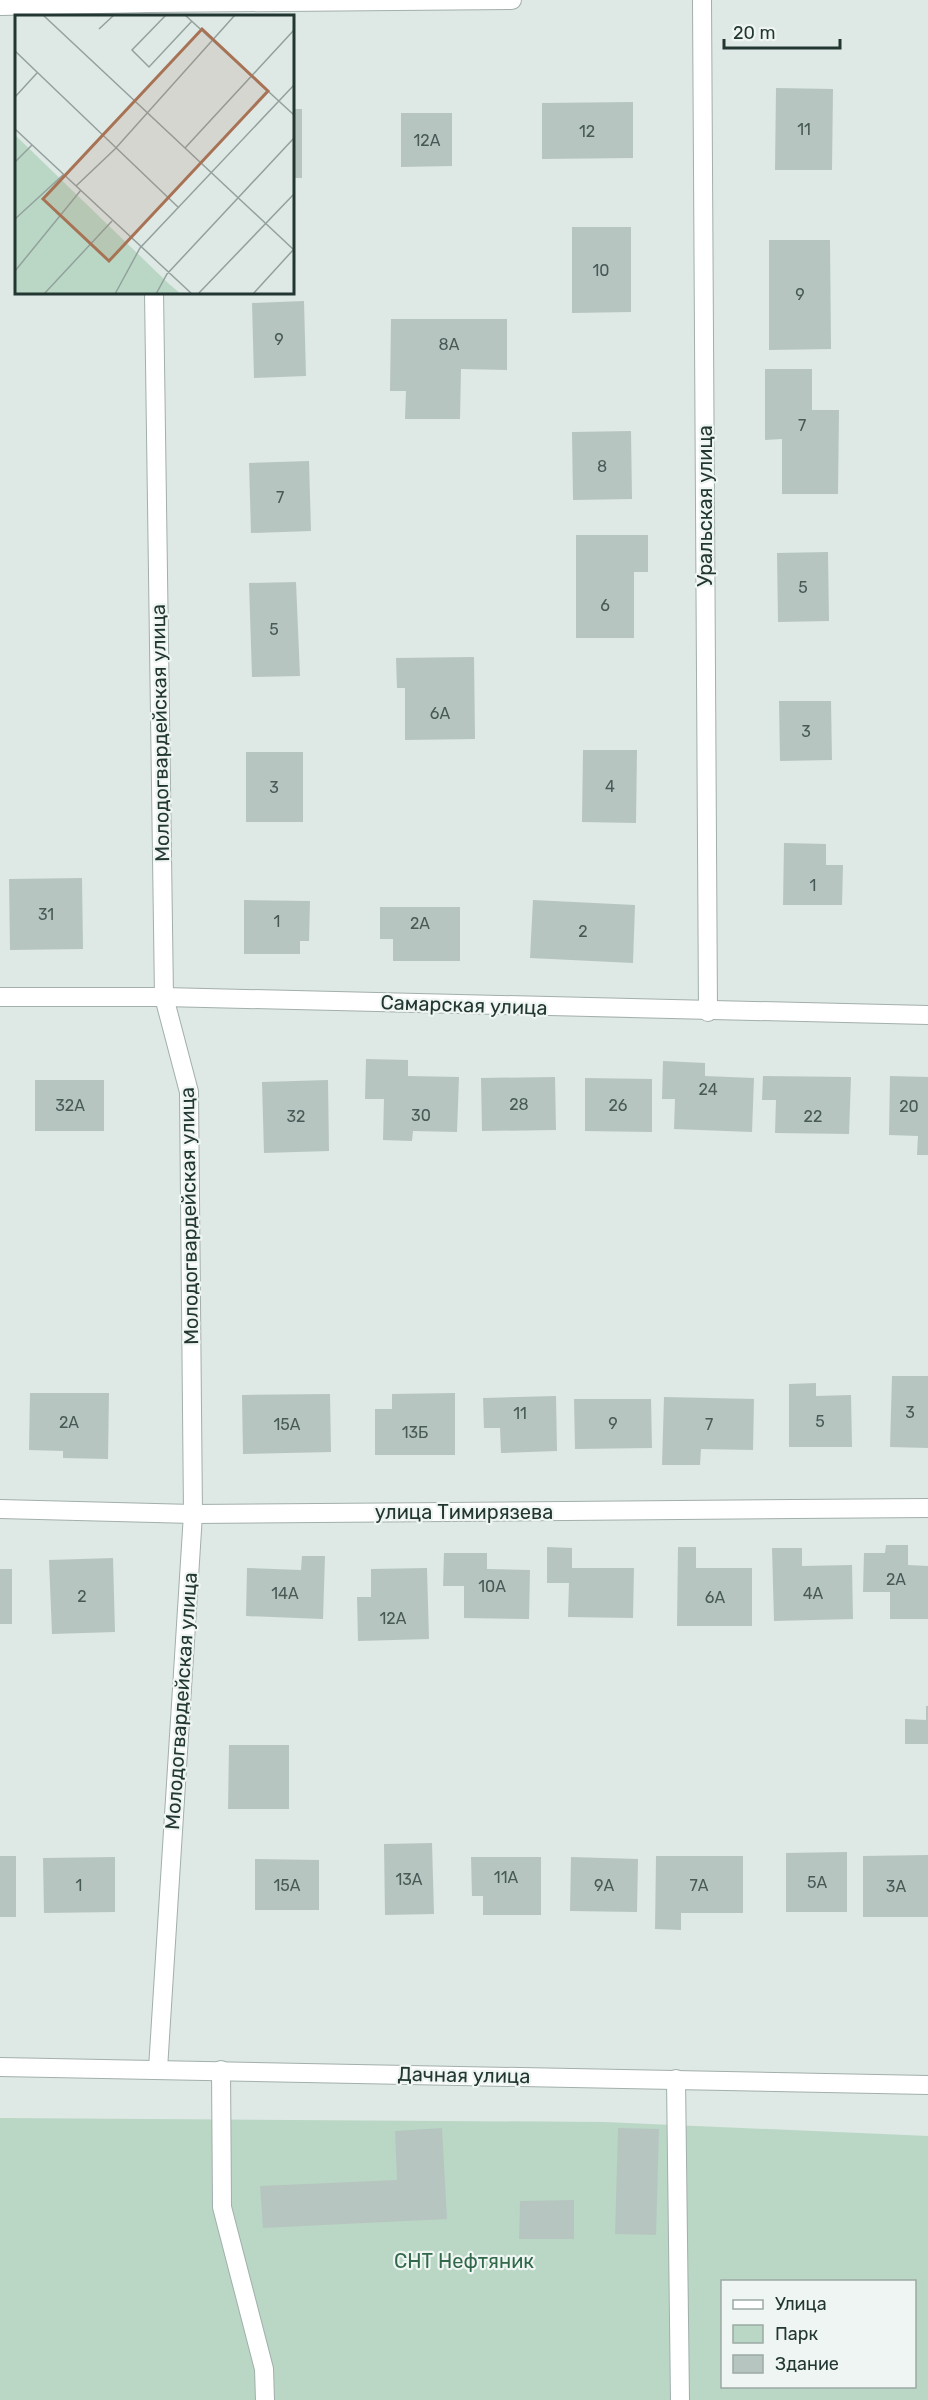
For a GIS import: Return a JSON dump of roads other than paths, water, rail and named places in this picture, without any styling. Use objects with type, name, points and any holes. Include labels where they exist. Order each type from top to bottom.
[{"type":"street","points":[[0,6],[512,0]]},
{"type":"street","name":"Уральская улица","points":[[702,0],[708,1012]]},
{"type":"street","name":"Молодогвардейская улица","points":[[154,294],[164,997],[189,1092],[193,1514],[158,2069]]},
{"type":"street","name":"Самарская улица","points":[[0,997],[164,997],[928,1016]]},
{"type":"street","name":"улица Тимирязева","points":[[0,1509],[193,1514],[928,1508]]},
{"type":"street","name":"Дачная улица","points":[[0,2067],[928,2085]]},
{"type":"street","points":[[221,2070],[222,2206],[264,2369],[265,2400]]},
{"type":"street","points":[[676,2079],[680,2400]]},
{"type":"park label","name":"СНТ Нефтяник","points":[[464,2261]]}]
